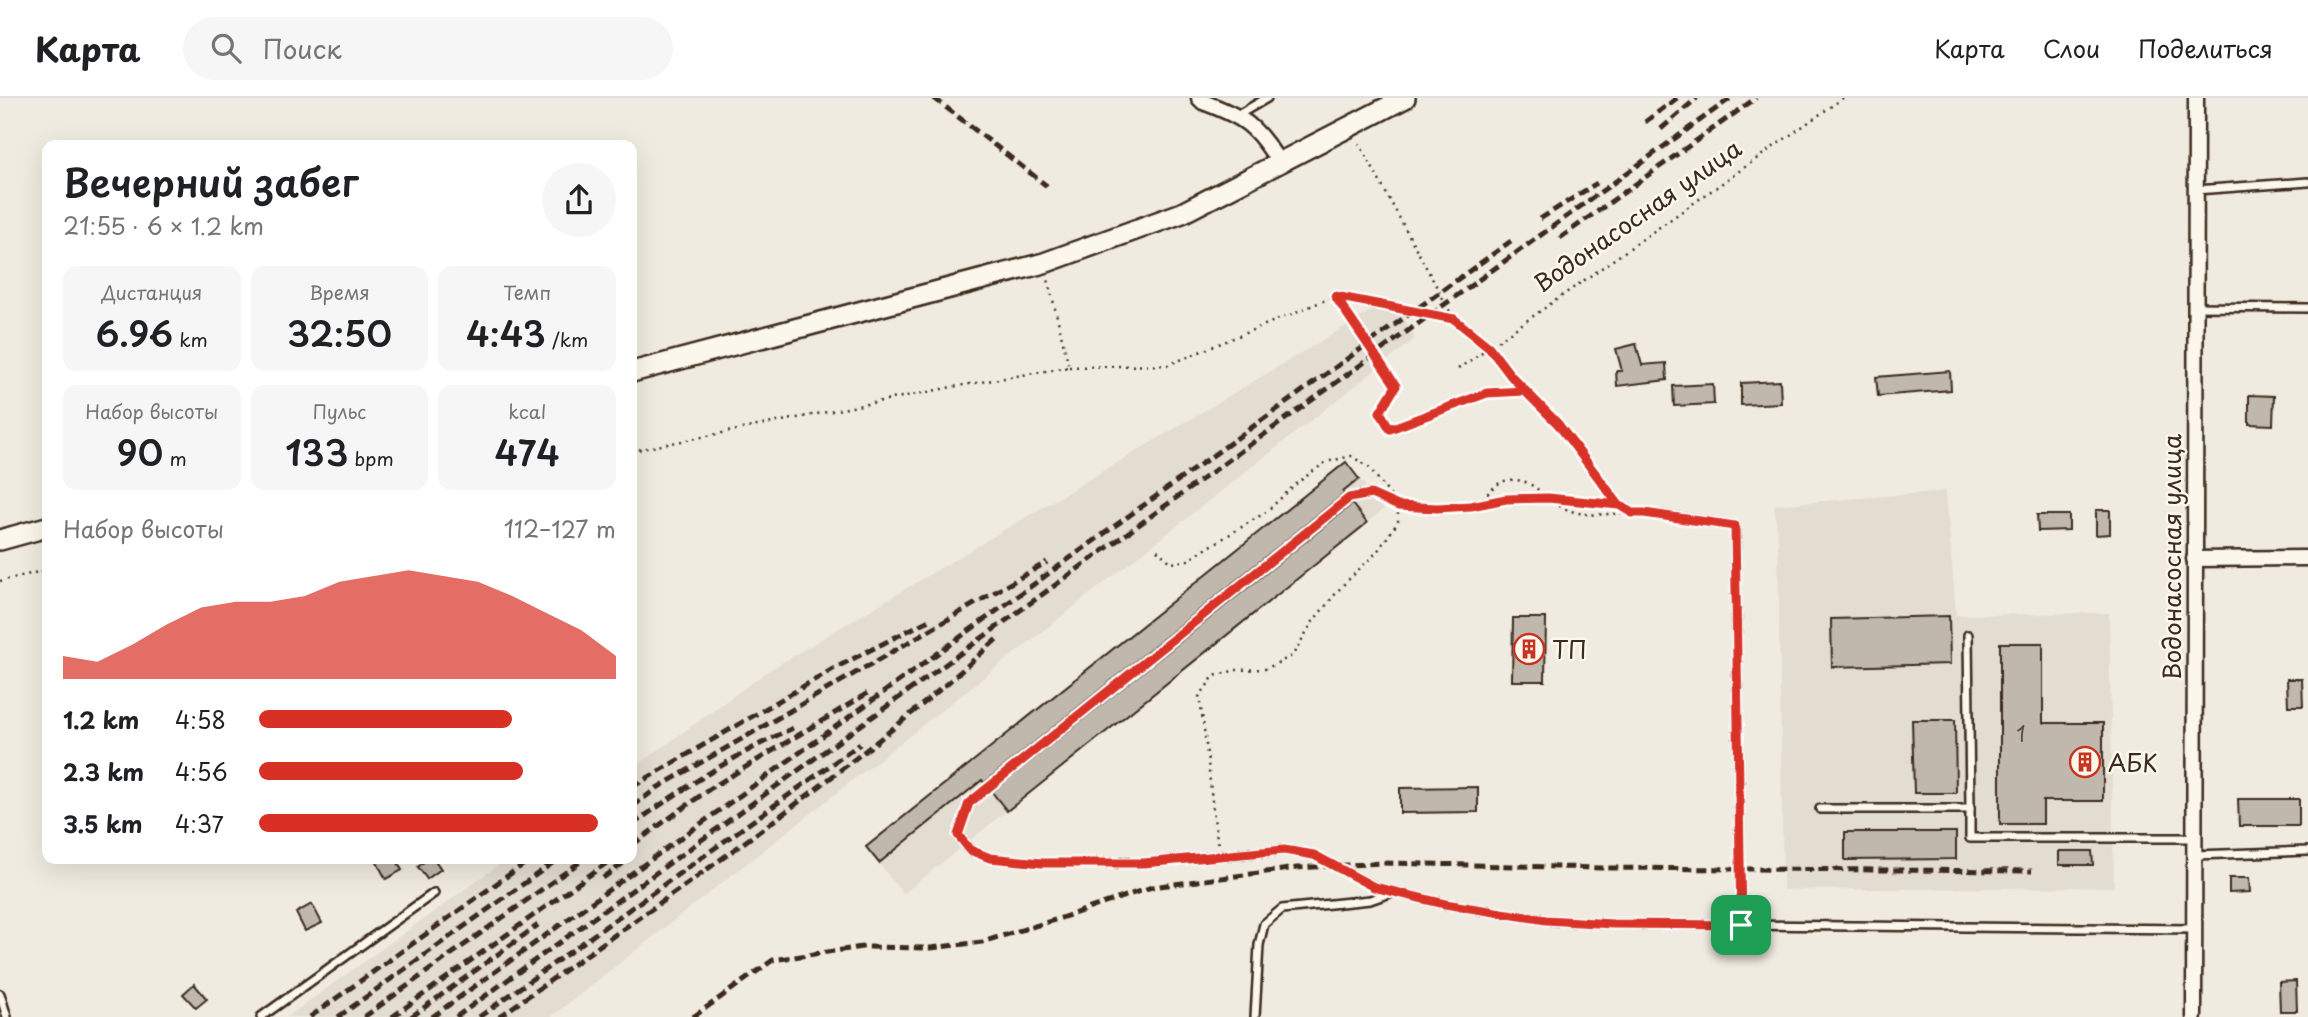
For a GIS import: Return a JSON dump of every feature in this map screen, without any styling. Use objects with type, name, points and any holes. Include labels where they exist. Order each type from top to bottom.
[{"type":"street","points":[[1199,98],[1238,115],[1266,141],[1280,164]]},
{"type":"street","points":[[637,371],[1044,263],[1182,213],[1405,98]]},
{"type":"street","name":"Водонасосная улица","points":[[2194,1017],[2196,98]]},
{"type":"street","points":[[0,540],[42,528]]},
{"type":"street","points":[[2193,559],[2308,558]]},
{"type":"lane","points":[[1238,115],[1267,98]]},
{"type":"lane","points":[[2196,190],[2308,182]]},
{"type":"lane","points":[[2195,307],[2308,308]]},
{"type":"lane","points":[[1371,494],[1349,498],[969,803],[958,835],[970,850],[990,858],[1042,863],[1144,863],[1284,850],[1314,855],[1374,887],[1445,904],[1546,920],[1613,924],[2193,929]]},
{"type":"lane","points":[[1661,516],[1735,526],[1741,925]]},
{"type":"lane","points":[[1968,635],[1970,838],[2194,838]]},
{"type":"lane","points":[[1820,809],[1970,809]]},
{"type":"lane","points":[[2194,855],[2308,851]]},
{"type":"lane","points":[[1255,1017],[1259,945],[1264,923],[1282,909],[1370,900],[1394,892]]},
{"type":"lane","points":[[261,1017],[434,893]]},
{"type":"lane","points":[[0,994],[7,1017]]},
{"type":"path","name":"Водонасосная улица","points":[[1458,369],[1843,98]]},
{"type":"path","points":[[1351,128],[1454,319],[1489,347],[1511,376],[1558,424],[1619,505],[1632,513]]},
{"type":"path","points":[[1044,263],[1069,367]]},
{"type":"path","points":[[637,450],[952,387],[1069,367],[1168,365],[1335,296],[1454,319]]},
{"type":"path","points":[[1335,296],[1396,386],[1380,412],[1390,429],[1487,393],[1525,391]]},
{"type":"path","points":[[1157,550],[1172,563],[1188,560],[1266,512],[1297,483],[1326,463],[1351,456],[1369,467],[1398,506],[1398,522],[1377,552],[1342,586],[1314,620],[1292,656],[1265,669],[1236,670],[1214,676],[1199,697],[1219,856]]},
{"type":"path","points":[[1471,506],[1496,484],[1516,479],[1535,487],[1562,507],[1591,516],[1632,513],[1661,516]]},
{"type":"path","points":[[1371,494],[1398,506],[1437,508],[1471,506],[1506,499],[1548,498],[1619,505]]},
{"type":"path","points":[[0,581],[42,571]]},
{"type":"shaded area","points":[[1393,298],[1415,339],[551,1017],[287,1017],[500,864],[637,864],[637,765],[768,671]]},
{"type":"shaded area","points":[[1346,462],[1384,509],[903,894],[866,847]]},
{"type":"shaded area","points":[[1946,491],[1956,615],[2109,613],[2114,887],[1783,890],[1778,542],[1774,505]]},
{"type":"building","points":[[1636,344],[1642,365],[1666,363],[1667,380],[1617,386],[1616,371],[1622,371],[1616,349]]},
{"type":"building","points":[[1950,371],[1951,390],[1878,396],[1876,377]]},
{"type":"building","points":[[1780,381],[1781,403],[1741,405],[1741,383]]},
{"type":"building","points":[[1713,384],[1714,404],[1674,406],[1673,386]]},
{"type":"building","points":[[2249,395],[2274,396],[2273,425],[2249,424]]},
{"type":"building","points":[[1346,462],[1359,479],[1343,492],[1344,494],[984,783],[982,780],[879,863],[866,847]]},
{"type":"building","points":[[1352,504],[1367,523],[1007,811],[992,792]]},
{"type":"building","points":[[2096,510],[2110,510],[2110,534],[2096,535]]},
{"type":"building","points":[[2037,515],[2069,515],[2069,530],[2038,531]]},
{"type":"building","points":[[1949,616],[1950,664],[1832,667],[1831,619]]},
{"type":"building","name":"ТП","points":[[1513,618],[1546,618],[1545,681],[1512,681]]},
{"type":"building","points":[[2000,643],[2043,643],[2043,723],[2103,723],[2103,801],[2043,801],[2043,824],[2000,824]]},
{"type":"building","points":[[2287,679],[2302,679],[2303,706],[2288,706]]},
{"type":"building","points":[[1912,720],[1955,720],[1956,793],[1914,793]]},
{"type":"building","points":[[1478,787],[1478,812],[1400,813],[1400,788]]},
{"type":"building","points":[[2238,799],[2299,799],[2299,826],[2239,826]]},
{"type":"building","points":[[1845,832],[1956,832],[1956,859],[1845,860]]},
{"type":"building","points":[[2059,851],[2092,851],[2093,865],[2059,865]]},
{"type":"building","points":[[378,864],[399,864],[402,870],[386,879]]},
{"type":"building","points":[[421,864],[438,864],[441,869],[427,879],[418,867]]},
{"type":"building","points":[[2229,878],[2249,878],[2250,892],[2229,893]]},
{"type":"building","points":[[312,904],[322,923],[305,931],[296,913]]},
{"type":"building","points":[[2296,981],[2297,1011],[2280,1011],[2279,982]]},
{"type":"building","points":[[194,984],[207,999],[196,1008],[183,994]]},
{"type":"railway","points":[[934,98],[1047,186]]},
{"type":"railway","points":[[1645,122],[1677,98]]},
{"type":"railway","points":[[1661,129],[1697,98]]},
{"type":"railway","points":[[456,1017],[1731,98]]},
{"type":"railway","points":[[1560,238],[1756,98]]},
{"type":"railway","points":[[1540,219],[1597,183]]},
{"type":"railway","points":[[432,1017],[1511,241]]},
{"type":"railway","points":[[637,803],[657,788],[1047,562]]},
{"type":"railway","points":[[637,784],[833,669],[931,619]]},
{"type":"railway","points":[[499,1017],[818,787],[880,739],[999,637]]},
{"type":"railway","points":[[637,841],[711,788],[868,693]]},
{"type":"railway","points":[[637,822],[710,772],[793,728]]},
{"type":"railway","points":[[479,1017],[860,744]]},
{"type":"railway","points":[[693,1017],[773,960],[862,947],[931,948],[982,942],[1152,887],[1297,868],[1383,863],[1601,868],[2032,871]]},
{"type":"railway","points":[[310,1017],[524,864]]},
{"type":"railway","points":[[338,1017],[551,864]]},
{"type":"railway","points":[[364,1017],[577,864]]},
{"type":"railway","points":[[392,1017],[605,864]]},
{"type":"railway","points":[[603,878],[622,864]]},
{"type":"railway","points":[[411,1017],[538,925]]},
{"type":"place","name":"ТП","points":[[1529,649]]},
{"type":"place","name":"АБК","points":[[2085,762]]},
{"type":"route","points":[[1741,925],[1613,924],[1546,920],[1445,904],[1374,887],[1314,855],[1284,850],[1144,863],[1042,863],[990,858],[970,850],[958,835],[969,803],[1349,498],[1371,494],[1398,506],[1437,508],[1471,506],[1506,499],[1548,498],[1619,505],[1558,424],[1525,391],[1487,393],[1390,429],[1380,412],[1396,386],[1335,296],[1454,319],[1489,347],[1511,376],[1558,424],[1619,505],[1632,513],[1735,526],[1741,925]]}]
